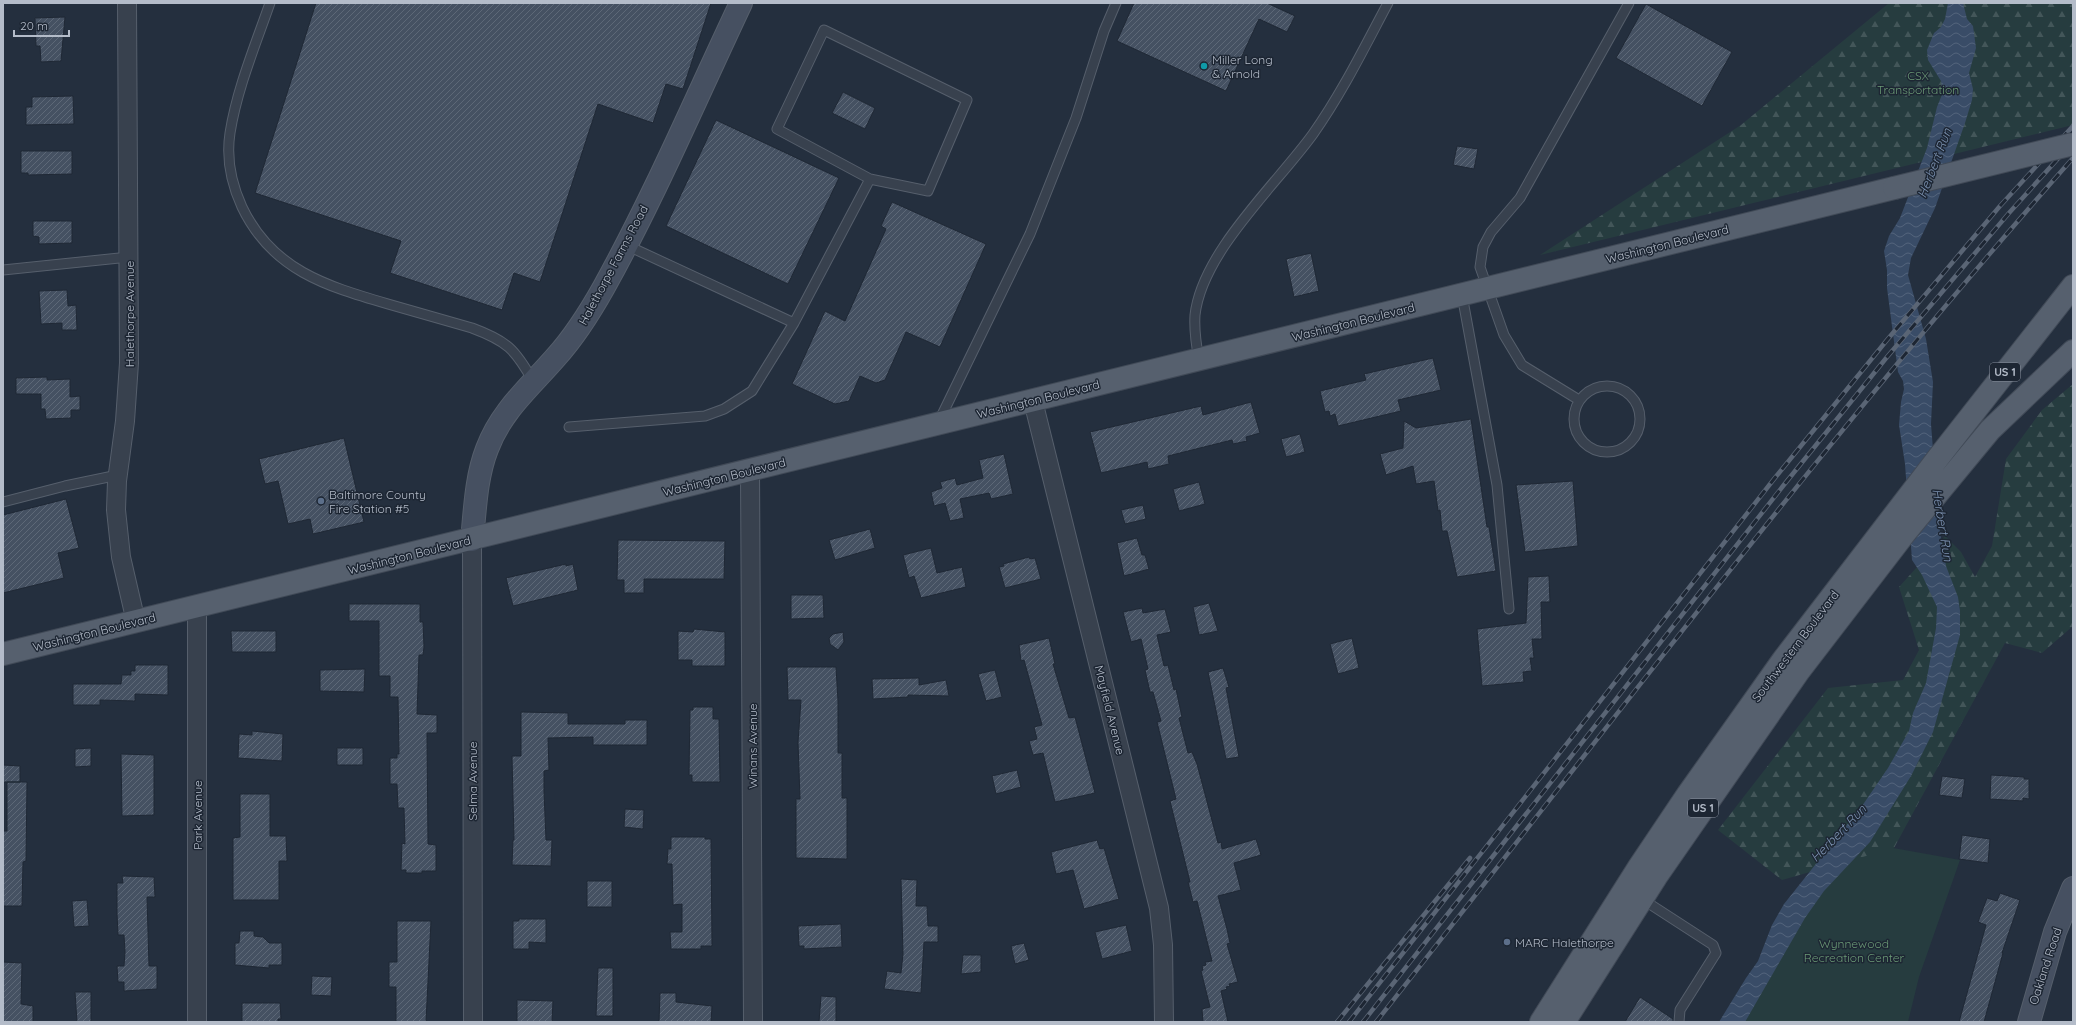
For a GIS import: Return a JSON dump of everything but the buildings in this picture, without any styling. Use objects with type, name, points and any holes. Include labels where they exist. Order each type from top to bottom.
[{"type":"main road","name":"Washington Boulevard","points":[[3,654],[197,608],[2073,144]]},
{"type":"main road","name":"Southwestern Boulevard","points":[[1541,1022],[1639,867],[1688,794],[1783,660],[1902,504],[2073,286]]},
{"type":"main road","name":"Southwestern Boulevard","points":[[1564,1022],[1641,899],[1799,671],[1905,533],[1990,430],[2073,351]]},
{"type":"street","name":"Halethorpe Avenue","points":[[127,3],[129,363],[116,510],[117,534],[136,622]]},
{"type":"street","name":"Halethorpe Farms Road","points":[[472,540],[479,478],[486,450],[497,426],[512,404],[580,327],[626,245],[741,3]]},
{"type":"street","name":"Mayfield Avenue","points":[[1033,400],[1159,908],[1163,945],[1164,1022]]},
{"type":"street","name":"Winans Avenue","points":[[750,470],[753,1022]]},
{"type":"street","name":"Selma Avenue","points":[[472,540],[473,1022]]},
{"type":"street","name":"Park Avenue","points":[[197,608],[197,1022]]},
{"type":"street","name":"Oakland Road","points":[[2028,1022],[2055,932],[2073,888]]},
{"type":"lane","points":[[270,3],[239,94],[230,134],[229,165],[236,194],[250,222],[268,245],[290,264],[310,277],[336,289],[472,328],[494,336],[509,346],[521,359],[533,381]]},
{"type":"lane","points":[[937,425],[1030,234],[1076,118],[1104,31],[1116,3]]},
{"type":"lane","points":[[1199,360],[1194,333],[1195,314],[1200,294],[1220,252],[1312,134],[1343,87],[1388,3]]},
{"type":"lane","points":[[1579,400],[1522,364],[1504,336],[1480,267],[1483,247],[1491,232],[1520,198],[1629,3]]},
{"type":"lane","points":[[824,30],[967,100],[928,191],[870,178],[777,129],[824,30]]},
{"type":"lane","points":[[569,427],[705,416],[724,409],[752,392],[794,323],[870,178]]},
{"type":"lane","points":[[626,245],[794,323]]},
{"type":"lane","points":[[3,270],[129,257]]},
{"type":"lane","points":[[1462,295],[1497,485],[1509,609]]},
{"type":"lane","points":[[1600,386],[1613,386],[1626,391],[1635,400],[1640,412],[1640,425],[1635,438],[1626,447],[1614,452],[1601,452],[1588,447],[1579,438],[1574,426],[1574,412],[1579,400],[1588,391],[1600,386]]},
{"type":"lane","points":[[3,502],[65,486],[118,475]]},
{"type":"lane","points":[[1641,899],[1713,945],[1716,953],[1680,1010],[1679,1022]]},
{"type":"green space","name":"CSX Transportation","points":[[1889,3],[2073,3],[2073,125],[1540,255],[1741,125]]},
{"type":"green space","points":[[2073,384],[2073,626],[2042,653],[2005,643],[1894,848],[1782,880],[1718,830],[1828,688],[1903,680],[1919,650],[1899,587],[1945,536],[1961,552],[1975,577],[1992,546],[2006,459],[2042,410]]},
{"type":"green space","name":"Wynnewood Recreation Center","points":[[1838,838],[1960,860],[1919,977],[1908,1022],[1730,1022]]},
{"type":"water","name":"Herbert Run","points":[[1948,3],[1963,3],[1967,19],[1973,26],[1976,48],[1969,73],[1973,89],[1972,100],[1935,208],[1911,258],[1908,275],[1926,339],[1933,382],[1931,424],[1939,526],[1946,566],[1958,597],[1960,611],[1960,635],[1933,732],[1911,776],[1870,842],[1824,891],[1805,918],[1745,1022],[1719,1022],[1758,961],[1772,925],[1784,904],[1862,806],[1888,768],[1909,731],[1913,713],[1926,683],[1936,628],[1937,607],[1922,575],[1912,560],[1905,464],[1899,425],[1904,389],[1903,381],[1898,372],[1887,288],[1887,270],[1884,251],[1889,236],[1900,218],[1927,148],[1937,107],[1943,92],[1941,81],[1928,60],[1927,50],[1934,33],[1941,27],[1945,19]]},
{"type":"railway","points":[[1349,1022],[1774,479],[1887,340],[2000,206],[2073,126]]},
{"type":"railway","points":[[1363,1022],[1783,486],[1887,357],[2009,213],[2073,142]]},
{"type":"railway","points":[[1376,1022],[1805,476],[1982,263],[2073,158]]},
{"type":"railway","points":[[1337,1022],[1470,858]]},
{"type":"place","name":"Miller Long & Arnold","points":[[1204,66]]},
{"type":"place","name":"Baltimore County Fire Station #5","points":[[321,501]]},
{"type":"place","name":"MARC Halethorpe","points":[[1507,942]]}]
